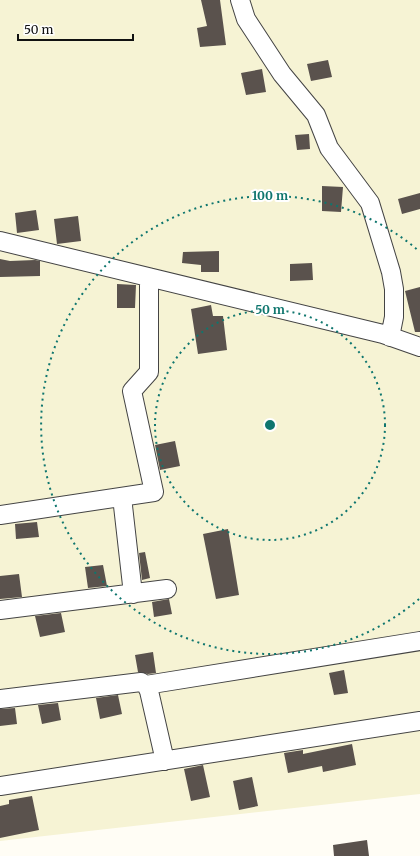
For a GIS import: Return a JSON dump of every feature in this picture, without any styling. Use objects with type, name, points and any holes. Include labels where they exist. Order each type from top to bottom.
[{"type":"street","points":[[240,0],[246,19],[282,74],[316,115],[330,148],[370,203],[391,272],[394,289],[394,316],[390,337]]},
{"type":"street","points":[[0,241],[390,337],[420,347]]},
{"type":"street","points":[[0,515],[154,492],[132,391],[149,372],[149,277]]},
{"type":"street","points":[[122,497],[133,594]]},
{"type":"street","points":[[0,610],[168,589]]},
{"type":"street","points":[[146,685],[420,641]]},
{"type":"street","points":[[0,699],[141,682],[146,685],[149,691],[165,761]]},
{"type":"street","points":[[0,786],[420,721]]},
{"type":"shaded area","points":[[0,0],[420,0],[420,794],[0,841]]},
{"type":"building","points":[[201,0],[220,0],[226,45],[200,47],[197,28],[207,26]]},
{"type":"building","points":[[328,60],[332,77],[311,81],[307,64]]},
{"type":"building","points":[[262,69],[266,92],[246,95],[241,73]]},
{"type":"building","points":[[309,134],[310,149],[297,150],[295,135]]},
{"type":"building","points":[[322,186],[343,187],[341,212],[322,211]]},
{"type":"building","points":[[420,193],[420,209],[402,214],[398,199]]},
{"type":"building","points":[[36,210],[39,230],[17,233],[15,213]]},
{"type":"building","points":[[78,216],[81,241],[57,244],[54,219]]},
{"type":"building","points":[[219,251],[219,272],[201,272],[201,265],[182,263],[183,252]]},
{"type":"building","points":[[0,259],[10,261],[40,261],[40,276],[0,277]]},
{"type":"building","points":[[312,263],[313,280],[290,281],[290,264]]},
{"type":"building","points":[[117,284],[136,285],[135,308],[117,308]]},
{"type":"building","points":[[420,287],[420,332],[415,332],[405,291]]},
{"type":"building","points":[[211,305],[213,316],[223,316],[227,350],[198,354],[191,309]]},
{"type":"building","points":[[175,441],[180,466],[160,470],[155,445]]},
{"type":"building","points":[[37,522],[39,537],[16,539],[15,524]]},
{"type":"building","points":[[228,529],[239,595],[216,599],[203,534]]},
{"type":"building","points":[[145,552],[150,578],[142,580],[139,553]]},
{"type":"building","points":[[103,565],[107,586],[88,588],[85,567]]},
{"type":"building","points":[[19,574],[22,597],[0,599],[0,576]]},
{"type":"building","points":[[169,599],[172,614],[154,617],[152,602]]},
{"type":"building","points":[[61,613],[65,632],[40,637],[35,616]]},
{"type":"building","points":[[153,652],[156,673],[148,674],[138,672],[135,655]]},
{"type":"building","points":[[344,670],[348,693],[334,695],[329,673]]},
{"type":"building","points":[[118,695],[122,714],[100,719],[96,698]]},
{"type":"building","points":[[58,703],[61,720],[42,724],[38,705]]},
{"type":"building","points":[[15,708],[17,724],[0,726],[0,709]]},
{"type":"building","points":[[352,744],[356,765],[323,772],[322,766],[288,773],[284,753],[303,750],[303,754]]},
{"type":"building","points":[[203,765],[210,797],[191,801],[184,769]]},
{"type":"building","points":[[252,777],[258,806],[239,810],[233,781]]},
{"type":"building","points":[[32,796],[39,830],[0,838],[0,806],[9,804],[9,800]]},
{"type":"building","points":[[367,840],[369,856],[334,856],[333,845]]}]
